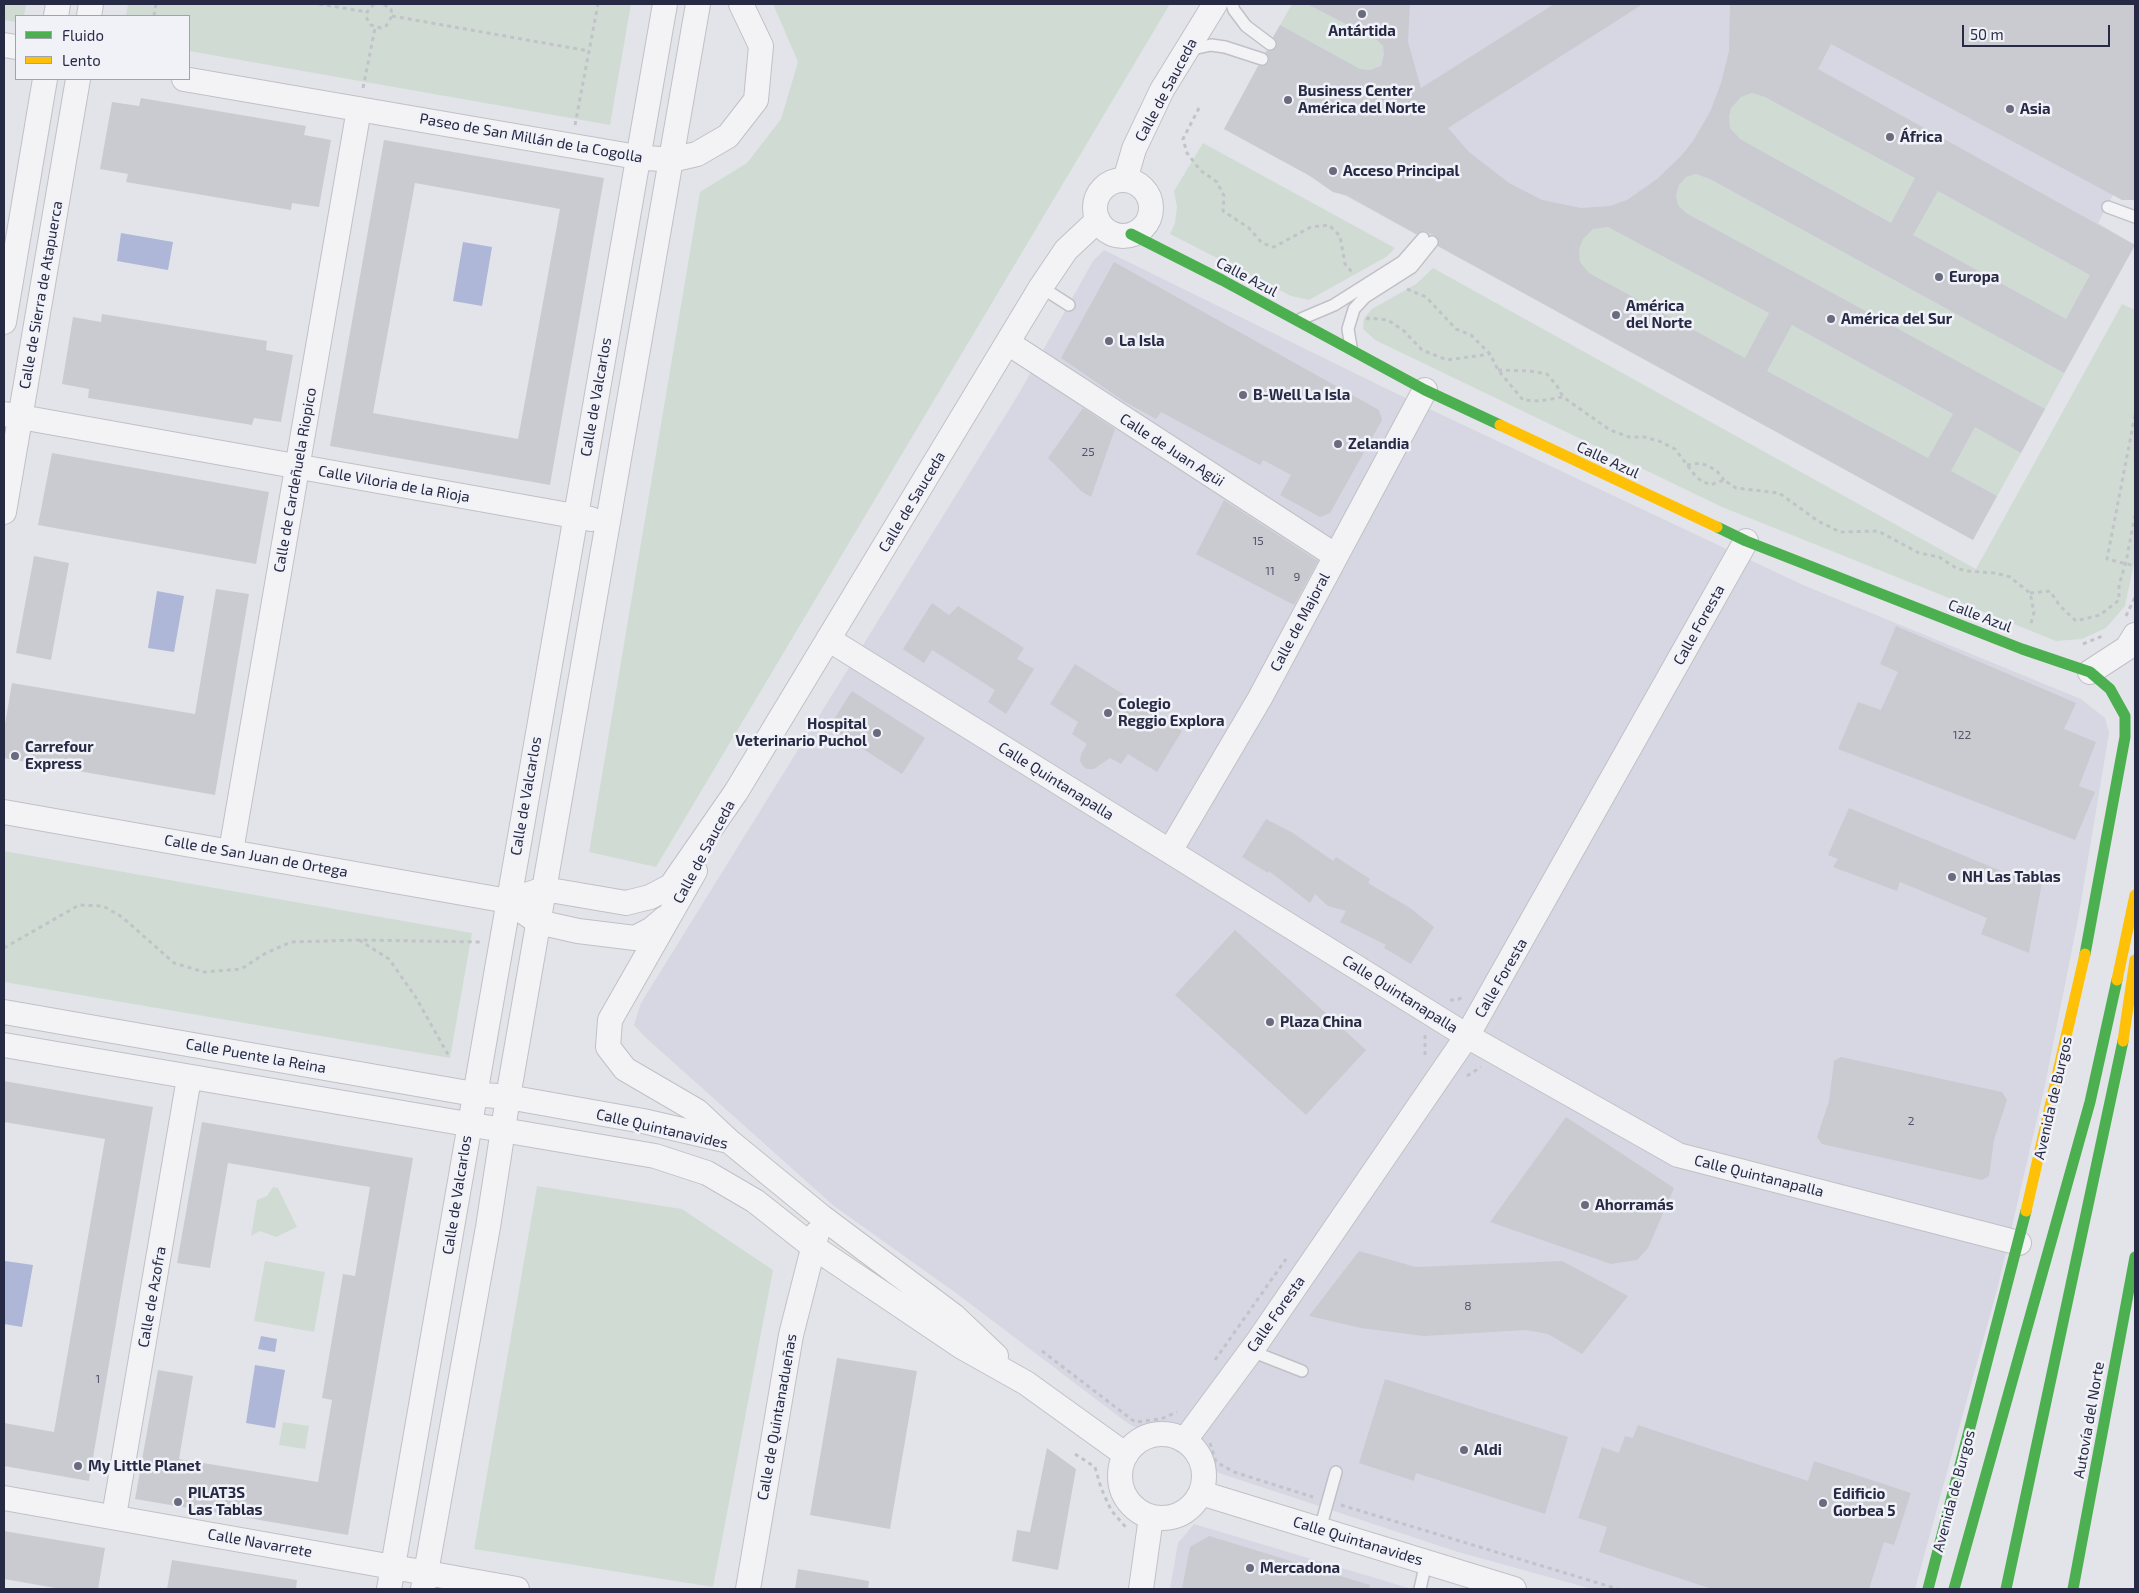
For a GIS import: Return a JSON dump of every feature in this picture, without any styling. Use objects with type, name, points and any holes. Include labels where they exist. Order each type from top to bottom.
[{"type":"main road","name":"Calle Azul","points":[[1131,234],[1425,390],[1746,541],[2022,649],[2090,672]]},
{"type":"main road","name":"Avenida de Burgos","points":[[1928,1589],[2019,1243],[2083,966],[2124,738],[2125,716],[2110,689],[2090,672]]},
{"type":"main road","points":[[1954,1589],[2090,1102],[2135,895]]},
{"type":"main road","points":[[2006,1589],[2121,1058],[2135,960]]},
{"type":"main road","name":"Autovía del Norte","points":[[2073,1589],[2135,1257]]},
{"type":"street","name":"Calle de Valcarlos","points":[[391,1578],[458,1196],[468,1126],[665,4]]},
{"type":"street","points":[[424,1581],[488,1227],[538,922],[698,4]]},
{"type":"street","name":"Paseo de San Millán de la Cogolla","points":[[190,80],[637,157],[672,160],[697,154],[728,136],[756,100],[761,46],[741,4]]},
{"type":"street","name":"Calle de Sauceda","points":[[1125,180],[1134,149],[1162,90],[1214,4]]},
{"type":"street","points":[[4,322],[45,80]]},
{"type":"street","name":"Calle de Sierra de Atapuerca","points":[[4,512],[12,416],[78,80]]},
{"type":"street","name":"Calle de Cardeñuela Riopico","points":[[232,852],[359,109]]},
{"type":"street","points":[[1125,180],[1139,185],[1148,197],[1150,204],[1148,220],[1138,231],[1131,234],[1118,235],[1106,230],[1098,220],[1095,211],[1100,192],[1106,185],[1125,180]]},
{"type":"street","name":"Calle de Sauceda","points":[[729,1141],[697,1111],[625,1069],[608,1047],[610,1020],[672,912],[736,792],[1041,287],[1066,250],[1098,220]]},
{"type":"street","name":"Calle de Juan Agüi","points":[[1008,343],[1336,556]]},
{"type":"street","name":"Calle de Majoral","points":[[1170,851],[1260,698],[1425,390]]},
{"type":"street","name":"Calle Viloria de la Rioja","points":[[12,416],[607,523]]},
{"type":"street","name":"Calle Foresta","points":[[1185,1440],[1251,1351],[1467,1036],[1746,541]]},
{"type":"street","points":[[2090,672],[2126,648],[2128,629]]},
{"type":"street","name":"Calle Quintanapalla","points":[[828,639],[1467,1036],[1678,1155],[2019,1243]]},
{"type":"street","name":"Calle de Sauceda","points":[[544,889],[626,902],[650,897],[671,886],[736,792]]},
{"type":"street","name":"Calle de San Juan de Ortega","points":[[4,812],[508,900],[538,922]]},
{"type":"street","name":"Calle de San Juan de Ortega","points":[[508,900],[544,889]]},
{"type":"street","name":"Calle de Sauceda","points":[[538,922],[578,931],[635,938],[652,930],[672,912]]},
{"type":"street","name":"Calle Puente la Reina","points":[[4,1012],[474,1094],[508,1097]]},
{"type":"street","points":[[4,1045],[468,1126],[504,1130]]},
{"type":"street","name":"Calle de Azofra","points":[[114,1516],[189,1078]]},
{"type":"street","name":"Calle Quintanavides","points":[[508,1097],[643,1121],[729,1141],[822,1217],[954,1316],[1026,1384]]},
{"type":"street","name":"Calle Quintanavides","points":[[504,1130],[655,1156],[707,1173],[755,1201],[812,1246],[962,1347],[1026,1384],[1126,1455]]},
{"type":"street","points":[[812,1246],[822,1217]]},
{"type":"street","name":"Calle de Quintanadueñas","points":[[748,1589],[791,1335],[812,1246]]},
{"type":"street","points":[[1164,1434],[1185,1440],[1196,1450],[1203,1464],[1204,1478],[1201,1493],[1193,1505],[1180,1514],[1166,1518],[1151,1517],[1139,1512],[1123,1492],[1121,1473],[1126,1455],[1142,1439],[1152,1435],[1164,1434]]},
{"type":"street","name":"Calle Quintanavides","points":[[1201,1493],[1514,1589]]},
{"type":"street","name":"Calle Navarrete","points":[[4,1498],[114,1516],[391,1578],[517,1589]]},
{"type":"street","points":[[1141,1589],[1151,1517]]},
{"type":"lane","points":[[1232,4],[1234,10],[1246,26],[1270,44]]},
{"type":"lane","points":[[1186,51],[1211,45],[1225,47],[1262,59]]},
{"type":"lane","points":[[2108,207],[2135,217]]},
{"type":"lane","points":[[1297,321],[1334,305],[1402,262],[1427,240],[1412,267],[1365,297],[1354,309],[1348,329],[1351,350]]},
{"type":"lane","points":[[1041,287],[1069,305]]},
{"type":"lane","points":[[1251,1351],[1302,1371]]},
{"type":"lane","points":[[1320,1529],[1336,1472]]},
{"type":"lane","points":[[1420,1589],[1426,1562]]},
{"type":"path","points":[[319,4],[367,12]]},
{"type":"path","points":[[374,4],[367,12],[368,22],[375,28]]},
{"type":"path","points":[[375,28],[386,26],[392,16],[391,10],[384,4]]},
{"type":"path","points":[[572,145],[598,4]]},
{"type":"path","points":[[392,16],[588,51]]},
{"type":"path","points":[[359,109],[375,28]]},
{"type":"path","points":[[1199,108],[1183,139],[1187,153],[1200,170],[1217,182],[1224,196],[1223,211],[1249,228],[1262,242],[1274,247],[1311,226],[1329,225],[1340,236],[1345,264],[1351,271],[1375,279]]},
{"type":"path","points":[[1388,283],[1426,297],[1456,329],[1471,335],[1490,354],[1498,370],[1523,400],[1540,401],[1563,396]]},
{"type":"path","points":[[1364,327],[1368,318],[1388,320],[1404,331],[1422,350],[1447,360],[1490,354]]},
{"type":"path","points":[[1498,370],[1530,371],[1547,374],[1563,396],[1610,430],[1629,437],[1644,437],[1659,441],[1675,449],[1697,478],[1710,484],[1724,480]]},
{"type":"path","points":[[2135,415],[2107,559],[2126,562],[2135,566]]},
{"type":"path","points":[[1687,465],[1701,463],[1716,470],[1724,480],[1736,488],[1779,493],[1818,521],[1840,532],[1878,531],[1897,543],[1919,553],[1939,557],[1966,572],[1995,573],[2010,577],[2030,593],[2034,612],[2028,634]]},
{"type":"path","points":[[2030,593],[2050,591],[2060,606],[2076,621],[2100,615],[2119,600],[2119,585],[2126,562],[2135,515]]},
{"type":"path","points":[[2128,629],[2126,618],[2135,597]]},
{"type":"path","points":[[2079,645],[2109,633]]},
{"type":"path","points":[[4,948],[79,905],[102,906],[122,917],[174,963],[204,972],[241,969],[266,953],[291,942],[358,940],[482,942]]},
{"type":"path","points":[[358,940],[389,959],[415,996],[450,1058]]},
{"type":"path","points":[[1444,1000],[1458,1000],[1469,994]]},
{"type":"path","points":[[1423,1063],[1427,1052],[1424,1033]]},
{"type":"path","points":[[1465,1077],[1481,1067],[1491,1067]]},
{"type":"path","points":[[1212,1364],[1290,1253]]},
{"type":"path","points":[[1042,1352],[1135,1422],[1161,1419],[1177,1412],[1182,1407]]},
{"type":"path","points":[[1215,1435],[1210,1443],[1216,1462],[1234,1472],[1618,1589]]},
{"type":"path","points":[[1075,1454],[1095,1467],[1100,1488],[1111,1510],[1130,1533]]},
{"type":"shaded area","points":[[4,4],[26,4],[24,15],[15,15],[15,22],[4,20]]},
{"type":"shaded area","points":[[128,4],[631,4],[610,125],[190,51],[190,15],[126,15]]},
{"type":"shaded area","points":[[773,4],[1170,4],[656,867],[589,852],[700,192],[747,163],[781,119],[798,62]]},
{"type":"shaded area","points":[[1292,4],[2135,4],[2135,200],[2122,200],[2113,195],[2098,223],[2135,245],[1973,540],[1346,196],[1333,192],[1310,176],[1224,129]]},
{"type":"shaded area","points":[[1292,4],[1307,4],[1377,40],[1383,46],[1382,62],[1370,70],[1360,69],[1280,25]]},
{"type":"shaded area","points":[[1752,93],[1765,97],[1915,178],[2111,287],[2087,331],[1740,139],[1730,128],[1729,117],[1731,108],[1741,97]]},
{"type":"shaded area","points":[[1203,143],[1395,248],[1386,257],[1309,300],[1291,296],[1170,234],[1175,223],[1177,207],[1174,191]]},
{"type":"shaded area","points":[[1696,174],[1709,179],[2064,373],[2045,409],[1686,213],[1678,205],[1676,195],[1679,185],[1686,177]]},
{"type":"shaded area","points":[[1608,227],[1792,325],[2021,453],[1997,496],[1589,273],[1580,262],[1579,249],[1583,239],[1593,229]]},
{"type":"shaded area","points":[[1104,250],[1387,389],[1803,585],[2081,699],[2105,718],[2109,733],[2078,919],[2045,1085],[1998,1286],[1915,1589],[1592,1589],[1458,1552],[1204,1468],[1126,1422],[960,1296],[834,1206],[645,1037],[634,1025],[641,1003],[1018,395],[1093,261]]},
{"type":"shaded area","points":[[1433,268],[1976,569],[2122,304],[2135,310],[2135,559],[2125,606],[2106,628],[2082,639],[2056,641],[1722,507],[1375,340],[1363,329],[1364,318],[1372,309],[1416,284]]},
{"type":"shaded area","points":[[4,851],[472,933],[450,1058],[4,982]]},
{"type":"shaded area","points":[[537,1186],[682,1209],[773,1270],[713,1587],[474,1549]]},
{"type":"shaded area","points":[[273,1187],[278,1188],[297,1227],[276,1237],[260,1231],[251,1236],[257,1200],[267,1196]]},
{"type":"shaded area","points":[[265,1261],[325,1272],[314,1332],[254,1321]]},
{"type":"shaded area","points":[[283,1422],[309,1426],[305,1449],[279,1445]]},
{"type":"shaded area","name":"Mercadona","points":[[1194,1524],[1412,1589],[1170,1589],[1178,1543]]},
{"type":"water","points":[[121,233],[173,242],[168,270],[117,261]]},
{"type":"water","points":[[463,242],[492,247],[482,306],[453,301]]},
{"type":"water","points":[[157,591],[184,596],[174,652],[148,648]]},
{"type":"water","points":[[5,1261],[33,1265],[22,1327],[4,1324]]},
{"type":"water","points":[[261,1336],[277,1339],[275,1352],[258,1349]]},
{"type":"water","points":[[255,1365],[285,1370],[275,1428],[246,1423]]},
{"type":"building","points":[[1307,4],[1410,4],[1408,42],[1421,88],[1554,4],[1643,4],[1448,128],[1469,152],[1509,183],[1542,200],[1581,208],[1610,206],[1627,200],[1657,179],[1681,156],[1693,141],[1710,112],[1721,83],[1729,51],[1730,4],[2135,4],[2135,200],[2122,200],[1831,44],[1818,69],[2135,245],[2064,373],[1710,179],[1696,174],[1686,177],[1679,185],[1676,195],[1678,205],[1686,213],[2045,409],[2021,453],[1975,427],[1951,471],[1997,496],[1973,540],[1438,246],[1439,240],[1436,236],[1424,231],[1416,234],[1346,195],[1333,192],[1310,176],[1224,129],[1258,66],[1264,66],[1269,62],[1269,57],[1265,52],[1276,48],[1277,42],[1273,37],[1280,25],[1360,69],[1370,70],[1381,66],[1384,54],[1383,46],[1377,40]],"holes":[[[1752,93],[1765,97],[1915,178],[1891,223],[1740,139],[1730,128],[1729,117],[1731,108],[1741,97]],[[1938,191],[2090,275],[2066,319],[1913,235]],[[1608,227],[1769,313],[1745,358],[1589,273],[1580,262],[1579,249],[1583,239],[1593,229]],[[1792,325],[1953,414],[1928,458],[1767,371]]]},
{"type":"building","points":[[141,98],[306,126],[304,135],[331,140],[319,207],[292,203],[291,210],[126,182],[128,174],[100,169],[112,102],[139,106]]},
{"type":"building","points":[[384,140],[604,178],[550,485],[330,446]],"holes":[[[415,183],[560,209],[518,439],[373,413]]]},
{"type":"building","points":[[1114,262],[1379,410],[1382,420],[1330,513],[1320,517],[1280,495],[1291,475],[1263,460],[1260,465],[1161,412],[1156,419],[1125,402],[1061,358]]},
{"type":"building","points":[[102,314],[267,341],[266,350],[293,355],[281,422],[254,418],[252,425],[88,398],[89,389],[62,384],[73,317],[101,322]]},
{"type":"building","points":[[1083,408],[1115,429],[1091,497],[1081,491],[1048,458]]},
{"type":"building","points":[[52,453],[269,492],[256,564],[38,525]]},
{"type":"building","points":[[1224,500],[1318,561],[1294,605],[1196,554]]},
{"type":"building","points":[[34,556],[69,563],[51,660],[16,653]]},
{"type":"building","points":[[216,589],[249,594],[215,795],[4,758],[4,730],[12,683],[195,714]]},
{"type":"building","points":[[932,603],[949,615],[958,606],[1024,648],[1017,659],[1034,669],[1006,714],[988,702],[995,690],[932,650],[924,663],[903,649]]},
{"type":"building","points":[[1896,626],[2076,703],[2064,729],[2096,742],[2079,786],[2095,792],[2075,840],[1838,749],[1858,702],[1881,710],[1898,672],[1880,664]]},
{"type":"building","name":"Colegio Reggio Explora","points":[[1075,664],[1182,731],[1157,772],[1128,754],[1121,764],[1110,758],[1094,769],[1087,769],[1083,766],[1080,761],[1081,754],[1087,744],[1072,734],[1078,722],[1050,704]]},
{"type":"building","name":"Hospital Veterinario Puchol","points":[[852,691],[925,738],[902,774],[829,727]]},
{"type":"building","name":"NH Las Tablas","points":[[1849,808],[2006,873],[2044,872],[2029,953],[1981,934],[1987,918],[1900,882],[1897,891],[1833,867],[1838,859],[1828,855]]},
{"type":"building","points":[[1266,819],[1293,833],[1333,861],[1336,857],[1370,879],[1368,883],[1410,908],[1434,927],[1411,964],[1384,948],[1386,945],[1340,922],[1346,911],[1328,906],[1315,894],[1310,903],[1269,871],[1268,873],[1242,857]]},
{"type":"building","name":"Plaza China","points":[[1235,930],[1366,1050],[1306,1115],[1175,995]]},
{"type":"building","points":[[1841,1057],[2002,1092],[2007,1100],[1994,1140],[1989,1176],[1982,1180],[1822,1144],[1817,1137],[1829,1101],[1834,1061]]},
{"type":"building","points":[[4,1081],[153,1107],[89,1481],[4,1466],[4,1423],[54,1432],[105,1139],[4,1122]]},
{"type":"building","name":"Ahorramás","points":[[1566,1117],[1674,1188],[1648,1248],[1637,1260],[1611,1264],[1490,1222]]},
{"type":"building","points":[[202,1122],[413,1158],[348,1535],[135,1499],[158,1370],[193,1376],[179,1459],[318,1482],[332,1400],[322,1398],[343,1274],[355,1276],[370,1187],[228,1163],[210,1268],[177,1263]]},
{"type":"building","points":[[1359,1251],[1416,1267],[1562,1261],[1628,1296],[1582,1354],[1548,1334],[1526,1330],[1424,1336],[1361,1328],[1309,1316]]},
{"type":"building","points":[[837,1358],[917,1371],[890,1529],[810,1515]]},
{"type":"building","name":"Aldi","points":[[1385,1379],[1568,1437],[1545,1514],[1416,1473],[1414,1481],[1359,1463]]},
{"type":"building","name":"Edificio Gorbea 5","points":[[1638,1425],[1808,1481],[1814,1461],[1911,1493],[1894,1545],[1884,1542],[1869,1589],[1712,1589],[1599,1552],[1607,1527],[1578,1518],[1602,1447],[1619,1453],[1625,1436],[1633,1438]]},
{"type":"building","points":[[1047,1448],[1076,1469],[1058,1570],[1012,1561],[1017,1530],[1030,1532]]},
{"type":"building","points":[[4,1531],[105,1548],[98,1589],[61,1589],[4,1579]]},
{"type":"building","name":"Mercadona","points":[[1209,1536],[1370,1585],[1369,1589],[1182,1589],[1190,1547]]},
{"type":"building","points":[[172,1560],[297,1580],[296,1589],[167,1589]]},
{"type":"building","points":[[798,1569],[869,1581],[868,1589],[795,1589]]},
{"type":"traffic: fast","points":[[1131,234],[1222,280],[1425,390],[1500,425]]},
{"type":"traffic: fast","points":[[1717,527],[1746,541],[2022,649],[2090,672],[2110,689],[2125,716],[2125,737],[2085,954]]},
{"type":"traffic: fast","points":[[1954,1589],[2090,1102],[2117,980]]},
{"type":"traffic: fast","points":[[2006,1589],[2123,1041]]},
{"type":"traffic: fast","points":[[1928,1589],[2026,1211]]},
{"type":"traffic: fast","points":[[2073,1589],[2135,1257]]},
{"type":"traffic: slow","points":[[1500,425],[1717,527]]},
{"type":"traffic: slow","points":[[2117,980],[2135,895]]},
{"type":"traffic: slow","points":[[2026,1211],[2085,954]]},
{"type":"traffic: slow","points":[[2123,1041],[2135,960]]},
{"type":"place","name":"Antártida","points":[[1362,14]]},
{"type":"place","name":"Business Center América del Norte","points":[[1288,100]]},
{"type":"place","name":"Asia","points":[[2010,109]]},
{"type":"place","name":"África","points":[[1890,137]]},
{"type":"place","name":"Acceso Principal","points":[[1333,171]]},
{"type":"place","name":"Europa","points":[[1939,277]]},
{"type":"place","name":"América del Norte","points":[[1616,315]]},
{"type":"place","name":"América del Sur","points":[[1831,319]]},
{"type":"place","name":"La Isla","points":[[1109,341]]},
{"type":"place","name":"B-Well La Isla","points":[[1243,395]]},
{"type":"place","name":"Zelandia","points":[[1338,444]]},
{"type":"place","name":"Colegio Reggio Explora","points":[[1108,713]]},
{"type":"place","name":"Hospital Veterinario Puchol","points":[[877,733]]},
{"type":"place","name":"Carrefour Express","points":[[15,756]]},
{"type":"place","name":"NH Las Tablas","points":[[1952,877]]},
{"type":"place","name":"Plaza China","points":[[1270,1022]]},
{"type":"place","name":"Ahorramás","points":[[1585,1205]]},
{"type":"place","name":"Aldi","points":[[1464,1450]]},
{"type":"place","name":"My Little Planet","points":[[78,1466]]},
{"type":"place","name":"PILAT3S Las Tablas","points":[[178,1502]]},
{"type":"place","name":"Edificio Gorbea 5","points":[[1823,1503]]},
{"type":"place","name":"Mercadona","points":[[1250,1568]]}]
